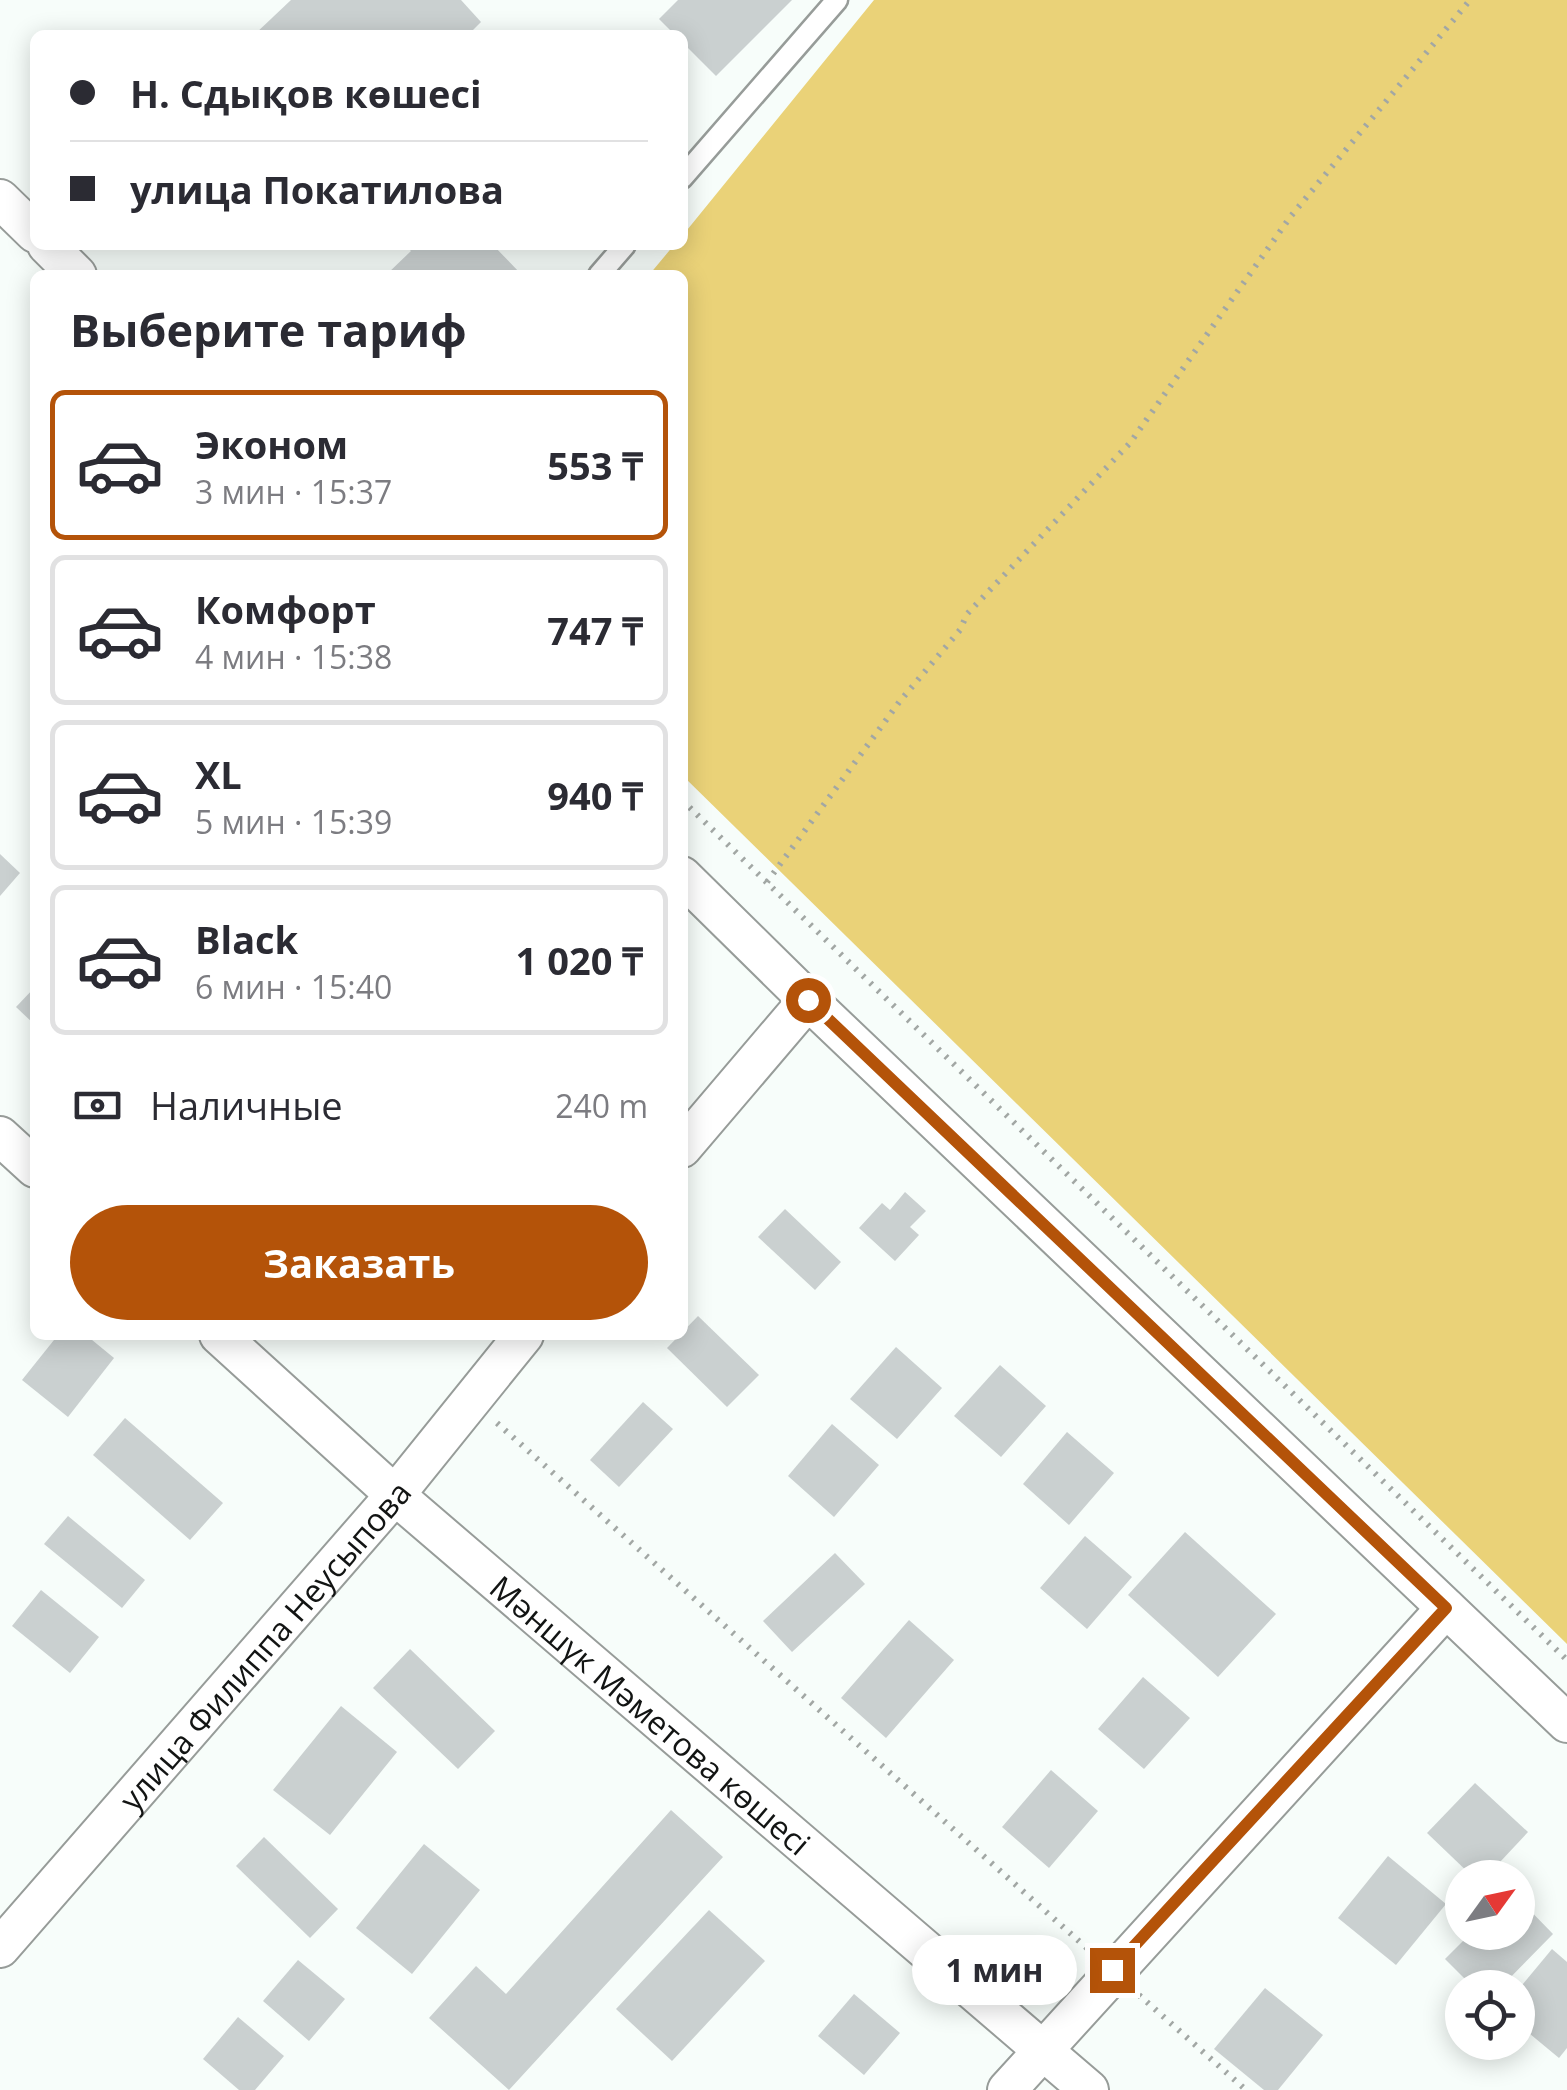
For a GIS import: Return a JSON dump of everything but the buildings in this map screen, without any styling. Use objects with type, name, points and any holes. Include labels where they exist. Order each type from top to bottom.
[{"type":"street","points":[[0,199],[30,229]]},
{"type":"street","points":[[52,250],[72,270]]},
{"type":"street","points":[[688,882],[1567,1723]]},
{"type":"street","points":[[688,1141],[808,1000]]},
{"type":"street","points":[[0,1136],[30,1163]]},
{"type":"street","name":"Мәншүк Мәметова көшесі","points":[[224,1340],[395,1495],[1089,2090]]},
{"type":"street","name":"улица Филиппа Неусыпова","points":[[0,1948],[395,1495],[520,1340]]},
{"type":"street","points":[[1008,2090],[1112,1970],[1446,1608]]},
{"type":"lane","points":[[688,171],[837,0]]},
{"type":"lane","points":[[604,270],[621,250]]},
{"type":"path","points":[[767,882],[900,700],[960,630],[967,614],[1130,443],[1290,216],[1470,0]]},
{"type":"path","points":[[688,806],[1567,1660]]},
{"type":"path","points":[[470,1399],[1246,2090]]},
{"type":"shaded area","points":[[874,0],[1567,0],[1567,1644],[688,781],[688,270],[653,270],[670,250],[688,250],[688,229]]},
{"type":"route","points":[[808,1000],[1446,1608],[1112,1970]]}]
